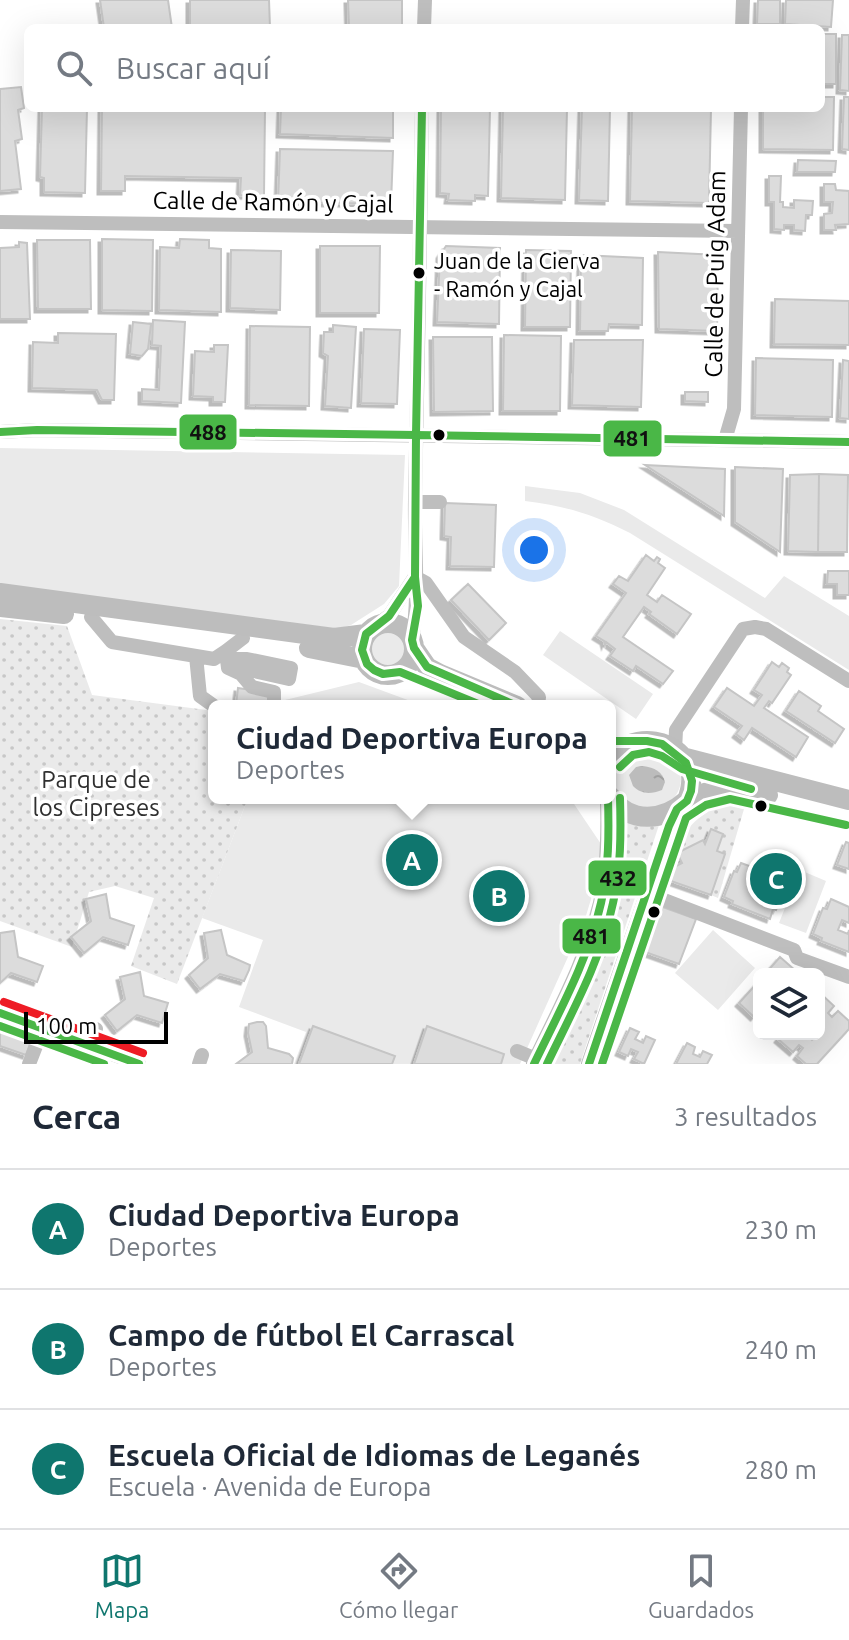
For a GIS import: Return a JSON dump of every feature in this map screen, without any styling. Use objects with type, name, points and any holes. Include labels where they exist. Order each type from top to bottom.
[{"type":"highway","points":[[0,593],[334,638],[370,630],[382,623],[400,626],[427,667],[503,700]]},
{"type":"highway","points":[[0,607],[243,638],[364,659]]},
{"type":"highway","points":[[370,630],[362,650],[364,659],[374,670],[383,674],[400,672],[468,700]]},
{"type":"highway","points":[[400,672],[412,657],[413,644]]},
{"type":"highway","points":[[617,742],[643,740],[678,746],[849,800]]},
{"type":"highway","points":[[678,746],[691,774],[682,806]]},
{"type":"highway","points":[[615,804],[640,817],[656,818],[716,788],[744,788],[849,813]]},
{"type":"main road","points":[[535,1062],[599,910],[609,804]]},
{"type":"main road","points":[[589,1064],[646,893],[682,806]]},
{"type":"street","points":[[424,24],[425,0]]},
{"type":"street","points":[[742,24],[743,0]]},
{"type":"street","points":[[413,644],[418,606],[415,502],[422,112]]},
{"type":"street","name":"Calle de Puig Adam","points":[[725,440],[734,409],[741,112]]},
{"type":"street","name":"Calle de Ramón y Cajal","points":[[0,222],[738,231]]},
{"type":"street","points":[[0,432],[37,430],[849,442]]},
{"type":"street","points":[[415,502],[440,502]]},
{"type":"street","points":[[370,630],[389,616],[415,577]]},
{"type":"street","points":[[415,577],[426,583],[464,637],[515,672],[537,700]]},
{"type":"street","points":[[91,617],[112,642],[214,659],[229,655]]},
{"type":"street","points":[[678,746],[743,629],[766,629],[849,681]]},
{"type":"street","points":[[243,638],[229,655],[228,668],[241,674],[252,687],[274,692],[274,700]]},
{"type":"street","points":[[196,656],[200,696],[208,702]]},
{"type":"street","points":[[519,700],[526,684]]},
{"type":"street","points":[[646,893],[794,950],[797,958],[849,977]]},
{"type":"street","points":[[0,1013],[139,1064]]},
{"type":"street","points":[[29,1064],[43,1028]]},
{"type":"street","points":[[90,1045],[96,1029]]},
{"type":"street","points":[[517,1051],[535,1062]]},
{"type":"green space","points":[[0,448],[405,455],[399,586],[384,604],[339,629],[0,585]]},
{"type":"green space","points":[[525,486],[580,493],[624,510],[765,598],[784,576],[849,616],[849,670],[630,533],[579,512],[525,501]]},
{"type":"green space","name":"Parque de los Cipreses","points":[[0,619],[67,626],[92,695],[208,710],[208,804],[246,804],[177,984],[131,966],[154,898],[115,886],[89,892],[72,947],[0,921]]},
{"type":"green space","points":[[386,629],[399,635],[405,648],[399,661],[386,667],[373,661],[367,648],[373,635]]},
{"type":"green space","points":[[560,631],[653,694],[636,719],[616,705],[616,700],[608,700],[543,655]]},
{"type":"green space","points":[[359,682],[408,700],[285,700]]},
{"type":"green space","points":[[638,751],[663,756],[676,766],[681,779],[678,792],[668,803],[655,809],[639,807],[616,788],[617,762]]},
{"type":"green space","points":[[721,803],[744,809],[718,898],[711,895],[724,854],[717,851],[723,834],[711,829],[705,844],[703,840],[677,853],[682,863],[672,868],[668,880],[664,879],[684,834],[699,818]]},
{"type":"green space","points":[[246,804],[574,804],[601,844],[598,876],[585,919],[520,1064],[294,1064],[306,1032],[239,1007],[263,940],[202,918]]},
{"type":"green space","points":[[623,813],[659,825],[580,1064],[539,1064]]},
{"type":"green space","points":[[800,870],[826,881],[806,933],[779,923]]},
{"type":"green space","points":[[713,930],[755,968],[718,1010],[675,973]]},
{"type":"water","points":[[643,766],[662,775],[665,782],[662,790],[647,793],[633,786],[629,775],[636,767]]},
{"type":"building","points":[[100,0],[168,0],[171,24],[103,24]]},
{"type":"building","points":[[190,0],[269,0],[270,24],[190,24]]},
{"type":"building","points":[[348,0],[402,0],[402,24],[349,24]]},
{"type":"building","points":[[758,0],[780,0],[780,24],[757,24]]},
{"type":"building","points":[[786,0],[833,0],[831,27],[825,24],[785,24]]},
{"type":"building","points":[[825,34],[836,34],[836,84],[825,84]]},
{"type":"building","points":[[842,35],[849,35],[849,91],[840,90]]},
{"type":"building","points":[[21,87],[24,108],[18,110],[22,139],[15,141],[21,189],[0,191],[0,89]]},
{"type":"building","points":[[825,97],[834,97],[833,150],[763,149],[763,112],[825,112]]},
{"type":"building","points":[[844,97],[849,97],[849,150],[842,149]]},
{"type":"building","points":[[42,112],[87,112],[85,193],[44,192],[44,178],[40,177]]},
{"type":"building","points":[[102,112],[265,112],[264,196],[240,195],[241,178],[125,176],[125,191],[101,191]]},
{"type":"building","points":[[281,112],[393,112],[393,138],[280,134]]},
{"type":"building","points":[[441,112],[490,112],[488,196],[475,195],[475,201],[448,200],[449,194],[440,193]]},
{"type":"building","points":[[503,112],[567,112],[565,200],[501,198]]},
{"type":"building","points":[[582,112],[610,112],[608,201],[579,200]]},
{"type":"building","points":[[632,112],[711,112],[709,203],[630,201]]},
{"type":"building","points":[[280,149],[393,151],[391,204],[278,202]]},
{"type":"building","points":[[798,160],[836,161],[835,172],[797,172]]},
{"type":"building","points":[[769,176],[781,176],[780,202],[783,202],[783,207],[794,208],[794,200],[813,201],[812,215],[806,215],[805,231],[794,230],[794,225],[784,225],[784,230],[774,229],[774,202],[769,202]]},
{"type":"building","points":[[824,184],[835,184],[836,190],[849,191],[849,224],[835,225],[836,230],[824,230],[824,214],[832,213],[833,202],[824,202]]},
{"type":"building","points":[[102,239],[153,240],[152,311],[102,310]]},
{"type":"building","points":[[180,239],[209,240],[209,248],[221,249],[221,312],[159,310],[160,247],[179,248]]},
{"type":"building","points":[[37,240],[90,240],[91,309],[38,309]]},
{"type":"building","points":[[19,242],[27,243],[30,319],[0,319],[0,248],[19,247]]},
{"type":"building","points":[[320,246],[380,246],[379,313],[320,313]]},
{"type":"building","points":[[446,246],[500,248],[499,324],[437,322],[440,255]]},
{"type":"building","points":[[231,250],[281,251],[280,310],[230,308]]},
{"type":"building","points":[[526,250],[571,251],[570,327],[525,327]]},
{"type":"building","points":[[658,252],[718,255],[717,331],[659,329]]},
{"type":"building","points":[[581,255],[643,258],[642,325],[609,324],[608,331],[580,331]]},
{"type":"building","points":[[775,299],[849,301],[849,345],[774,344]]},
{"type":"building","points":[[153,320],[185,322],[181,403],[142,401],[142,389],[159,390],[161,346],[152,345]]},
{"type":"building","points":[[133,322],[151,324],[148,349],[142,356],[130,354]]},
{"type":"building","points":[[333,325],[356,327],[351,408],[325,406],[328,356],[323,353],[324,332],[333,332]]},
{"type":"building","points":[[250,326],[310,327],[309,406],[249,405]]},
{"type":"building","points":[[364,329],[400,330],[397,404],[361,403]]},
{"type":"building","points":[[58,333],[116,334],[114,400],[102,400],[97,390],[32,388],[33,342],[58,343]]},
{"type":"building","points":[[504,335],[561,336],[560,411],[503,411]]},
{"type":"building","points":[[433,337],[492,337],[493,411],[434,412]]},
{"type":"building","points":[[574,340],[643,340],[641,407],[572,405]]},
{"type":"building","points":[[214,345],[228,345],[225,402],[213,402],[213,397],[193,396],[195,351],[214,352]]},
{"type":"building","points":[[756,358],[833,360],[832,417],[755,415]]},
{"type":"building","points":[[843,360],[849,361],[849,419],[840,418]]},
{"type":"building","points":[[685,392],[708,392],[708,402],[685,401]]},
{"type":"building","points":[[645,465],[725,469],[724,516]]},
{"type":"building","points":[[735,467],[783,469],[780,552],[735,522]]},
{"type":"building","points":[[819,474],[848,475],[847,552],[818,552]]},
{"type":"building","points":[[819,474],[818,552],[788,551],[790,475]]},
{"type":"building","points":[[445,503],[496,505],[494,567],[450,566],[451,537],[444,536]]},
{"type":"building","points":[[646,555],[654,561],[657,557],[660,559],[658,563],[665,568],[647,595],[657,602],[662,595],[691,614],[677,634],[644,607],[623,637],[673,671],[663,684],[636,666],[633,671],[610,656],[615,649],[596,636],[626,593],[613,584],[619,576],[628,581]]},
{"type":"building","points":[[828,571],[849,571],[849,595],[837,595],[837,584],[827,584]]},
{"type":"building","points":[[468,584],[506,623],[489,640],[451,600]]},
{"type":"building","points":[[772,662],[779,667],[782,663],[789,668],[787,672],[791,675],[772,703],[769,701],[764,708],[808,737],[796,757],[752,728],[744,740],[736,734],[742,726],[714,707],[727,688],[754,706],[762,695],[754,690]]},
{"type":"building","points":[[238,688],[270,693],[269,700],[237,700]]},
{"type":"building","points":[[799,691],[821,706],[818,711],[844,729],[835,743],[786,711]]},
{"type":"building","points":[[711,829],[723,834],[717,851],[725,854],[711,895],[668,880],[672,868],[682,863],[677,853],[703,840],[705,844]]},
{"type":"building","points":[[846,842],[849,843],[849,869],[837,865]]},
{"type":"building","points":[[741,863],[779,877],[778,880],[786,884],[770,919],[732,904],[733,901],[724,897],[734,871],[737,872]]},
{"type":"building","points":[[106,894],[110,918],[134,926],[128,945],[103,937],[84,953],[71,937],[91,921],[86,899]]},
{"type":"building","points":[[831,899],[849,907],[849,923],[842,920],[838,930],[848,934],[849,930],[849,952],[821,941],[822,938],[813,934],[823,908],[827,909]]},
{"type":"building","points":[[660,906],[696,919],[679,964],[645,952]]},
{"type":"building","points":[[221,930],[227,955],[250,965],[249,970],[244,981],[220,974],[200,989],[189,975],[208,958],[204,933]]},
{"type":"building","points":[[14,931],[18,957],[43,966],[37,982],[11,973],[0,983],[0,933]]},
{"type":"building","points":[[780,957],[793,968],[770,968]]},
{"type":"building","points":[[140,972],[144,996],[168,1003],[162,1023],[137,1015],[117,1031],[105,1015],[125,999],[120,977]]},
{"type":"building","points":[[753,988],[753,1016],[739,1003]]},
{"type":"building","points":[[825,998],[834,1006],[828,1013],[832,1017],[838,1011],[849,1021],[849,1029],[817,1064],[806,1064],[797,1056],[803,1048],[799,1045],[793,1052],[779,1040],[825,1040]]},
{"type":"building","points":[[263,1022],[266,1026],[268,1048],[289,1054],[293,1058],[292,1064],[236,1064],[252,1052],[249,1024]]},
{"type":"building","points":[[0,1026],[32,1038],[26,1055],[0,1046]]},
{"type":"building","points":[[313,1026],[395,1056],[392,1064],[299,1064]]},
{"type":"building","points":[[427,1026],[504,1054],[501,1064],[414,1064]]},
{"type":"building","points":[[630,1028],[639,1032],[635,1039],[643,1043],[646,1036],[655,1040],[644,1064],[634,1059],[638,1052],[631,1049],[628,1056],[619,1052]]},
{"type":"building","points":[[687,1043],[695,1047],[693,1054],[700,1057],[703,1051],[712,1055],[707,1064],[676,1064]]},
{"type":"transit line","name":"488","points":[[416,435],[422,112]]},
{"type":"transit line","name":"488","points":[[0,432],[416,435]]},
{"type":"transit line","name":"481","points":[[416,435],[849,442]]},
{"type":"transit line","name":"481","points":[[416,435],[415,577],[389,616],[366,634],[362,650],[367,664],[374,670],[383,674],[400,672],[468,700]]},
{"type":"transit line","name":"481","points":[[415,577],[418,606],[412,640],[427,667],[503,700]]},
{"type":"transit line","name":"481","points":[[589,1064],[669,826],[677,809],[687,801],[692,781],[686,763],[662,744],[616,741]]},
{"type":"transit line","name":"432","points":[[620,767],[633,755],[649,752],[682,769],[751,789]]},
{"type":"transit line","name":"432","points":[[547,1064],[585,985],[608,924],[619,864],[620,798]]},
{"type":"transit line","name":"432","points":[[602,1064],[686,818],[706,805],[730,799],[846,825]]},
{"type":"transit line","name":"481","points":[[534,1064],[572,985],[595,924],[607,864],[608,804]]},
{"type":"transit line","points":[[4,1002],[143,1053]]},
{"type":"transit line","name":"481","points":[[0,1013],[139,1064]]},
{"type":"transit line","name":"432","points":[[0,1026],[104,1064]]},
{"type":"place","name":"Juan de la Cierva - Ramón y Cajal","points":[[419,273]]},
{"type":"place","name":"Ciudad Deportiva Europa","points":[[412,860]]},
{"type":"place","name":"Escuela Oficial de Idiomas de Leganés","points":[[776,879]]},
{"type":"place","name":"Campo de fútbol El Carrascal","points":[[499,896]]}]
